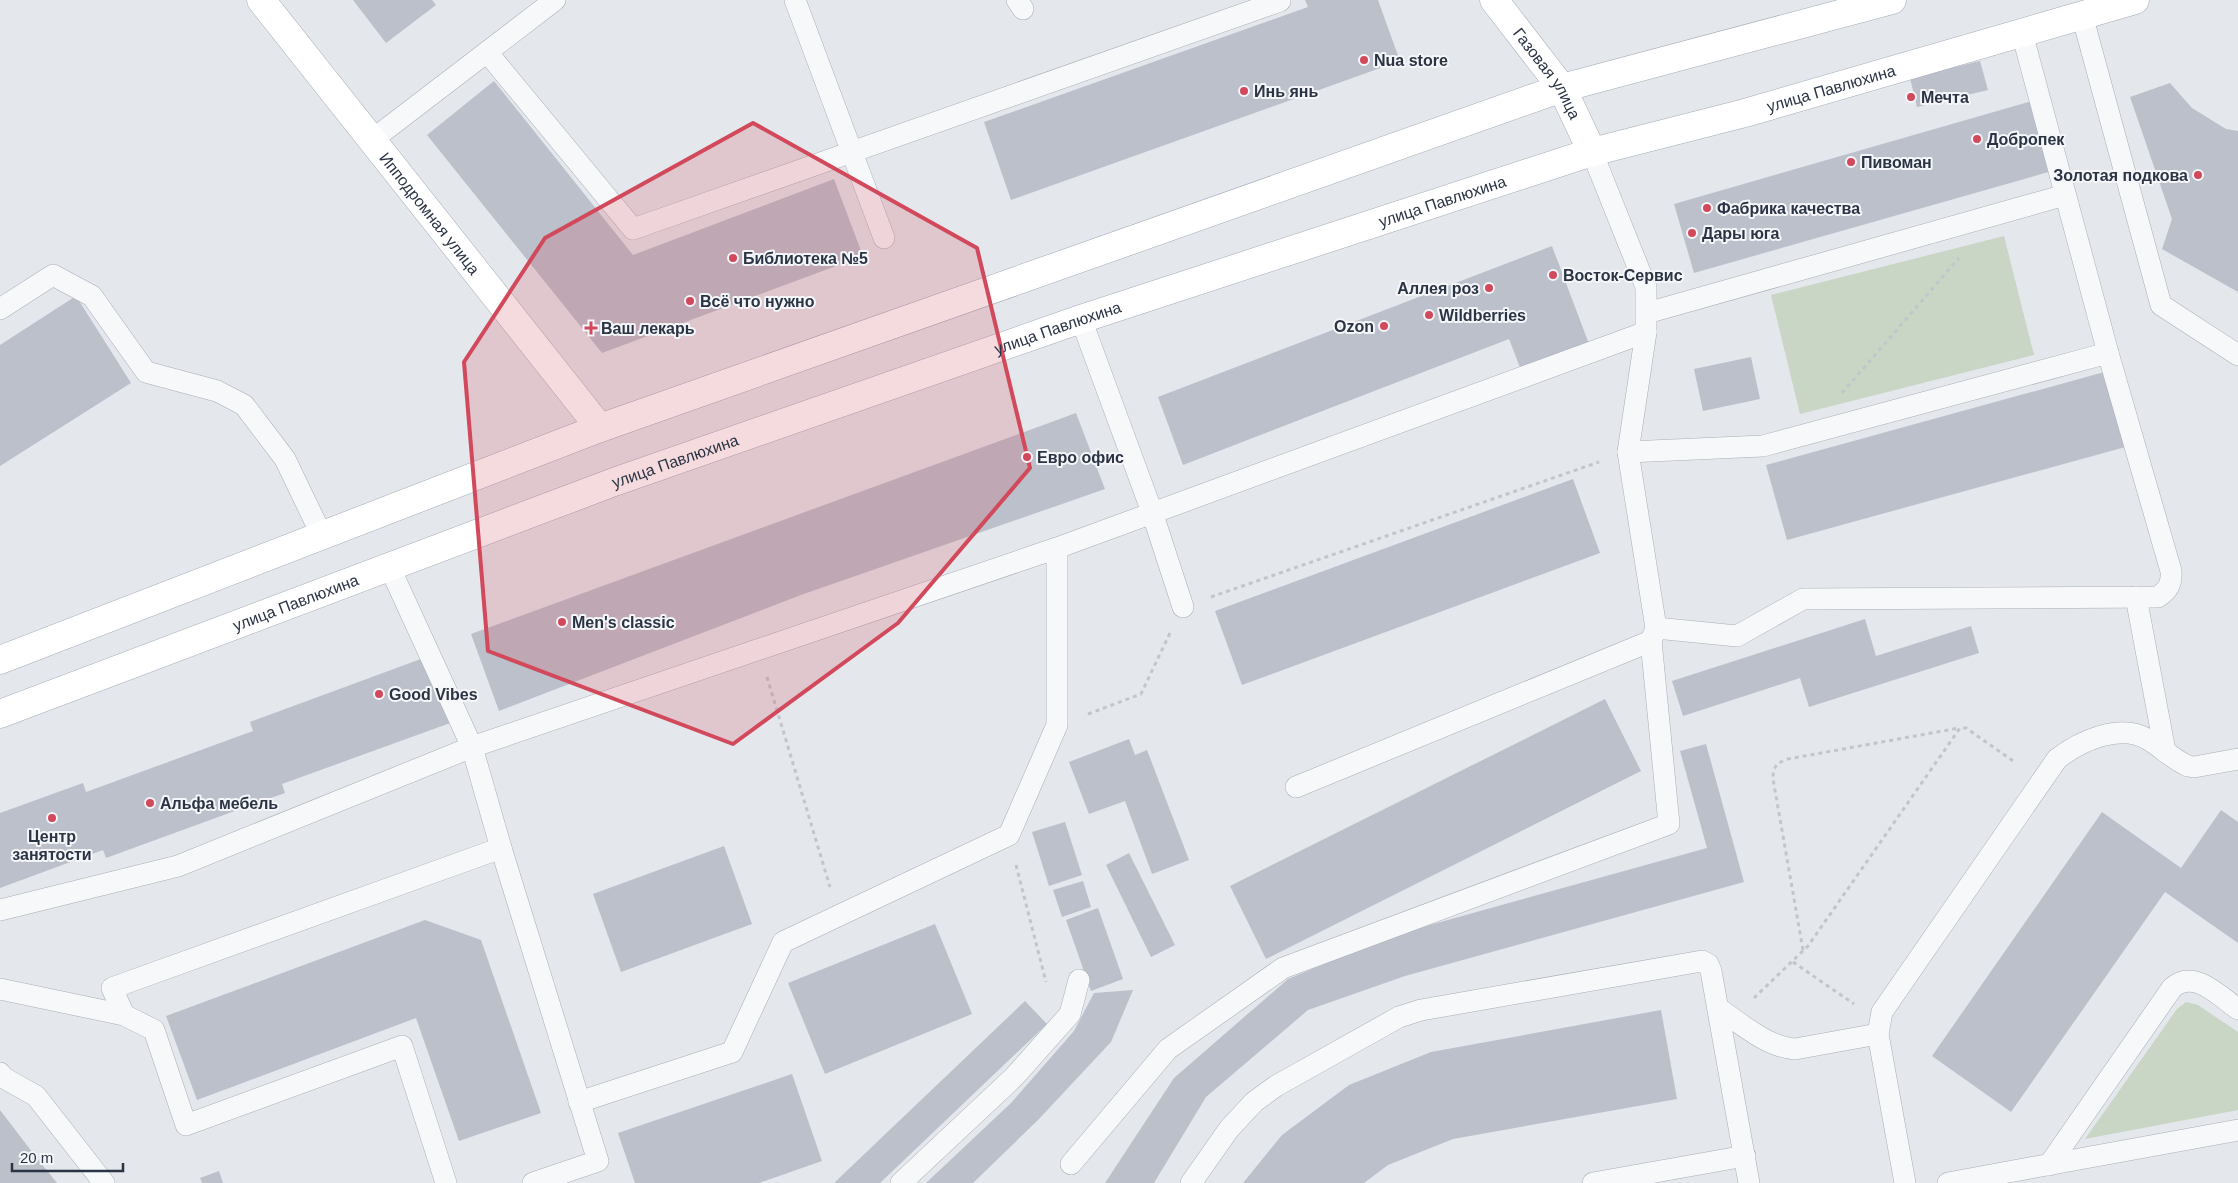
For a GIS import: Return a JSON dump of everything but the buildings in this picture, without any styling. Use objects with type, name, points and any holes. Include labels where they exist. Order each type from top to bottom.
[{"type":"main road","name":"Ипподромная улица","points":[[261,0],[600,428]]},
{"type":"main road","name":"Газовая улица","points":[[1494,0],[1562,88],[1592,152]]},
{"type":"main road","points":[[0,660],[600,428],[1562,88],[1892,0]]},
{"type":"main road","name":"улица Павлюхина","points":[[0,714],[614,482],[1081,319],[1592,152],[1745,112],[2135,0]]},
{"type":"lane","points":[[372,140],[555,0]]},
{"type":"lane","points":[[795,0],[884,238]]},
{"type":"lane","points":[[486,52],[633,229],[1280,1]]},
{"type":"lane","points":[[2082,15],[2160,305],[2238,355]]},
{"type":"lane","points":[[1296,787],[1654,635],[1737,636],[1803,599],[2158,597],[2165,592],[2171,580],[2171,571],[2108,353],[2022,33]]},
{"type":"lane","points":[[1071,1164],[1168,1049],[1283,968],[1669,824],[1654,635],[1628,452],[1646,323],[1646,287],[1592,152]]},
{"type":"lane","points":[[0,910],[178,866],[472,747],[1057,548],[1646,323],[1996,214],[2065,195]]},
{"type":"lane","points":[[0,309],[53,275],[92,296],[146,372],[217,392],[244,405],[285,459],[322,536]]},
{"type":"lane","points":[[1081,319],[1152,512],[1183,607]]},
{"type":"lane","points":[[1628,452],[1763,446],[2108,353]]},
{"type":"lane","points":[[579,1102],[732,1052],[783,942],[1009,835],[1057,725],[1057,548]]},
{"type":"lane","points":[[390,568],[472,747],[501,848],[598,1161],[577,1176],[533,1183]]},
{"type":"lane","points":[[2136,597],[2165,751]]},
{"type":"lane","points":[[1905,1183],[1879,1028],[1884,1007],[2057,759],[2072,747],[2103,735],[2118,734],[2147,738],[2185,765],[2194,767],[2238,758]]},
{"type":"lane","points":[[124,1015],[112,988],[501,848]]},
{"type":"lane","points":[[1191,1183],[1242,1113],[1264,1094],[1388,1022],[1411,1013],[1702,961],[1708,964],[1725,1013],[1749,1183]]},
{"type":"lane","points":[[901,1183],[1014,1078],[1064,1021],[1070,1014],[1079,980]]},
{"type":"lane","points":[[2049,1165],[2178,982],[2192,980],[2199,982],[2238,1009]]},
{"type":"lane","points":[[0,989],[124,1015],[154,1030],[186,1125],[402,1046],[446,1183]]},
{"type":"lane","points":[[1725,1013],[1772,1043],[1795,1049],[1879,1028]]},
{"type":"lane","points":[[0,1073],[4,1078],[36,1096],[104,1183]]},
{"type":"lane","points":[[1948,1183],[2238,1130]]},
{"type":"lane","points":[[1594,1183],[1744,1156]]},
{"type":"path","points":[[1805,435],[1996,214]]},
{"type":"path","points":[[1057,725],[1141,694],[1183,607],[1628,452]]},
{"type":"path","points":[[759,649],[838,916]]},
{"type":"path","points":[[1725,1013],[1793,962],[1804,951],[1960,728]]},
{"type":"path","points":[[1804,951],[1773,778],[1773,770],[1777,763],[1788,759],[1966,728],[2042,781]]},
{"type":"path","points":[[1009,835],[1046,984]]},
{"type":"path","points":[[1793,962],[1879,1028]]},
{"type":"highlighted area","points":[[753,123],[977,248],[1030,468],[898,623],[733,744],[488,651],[464,362],[545,238]]},
{"type":"green space","points":[[2004,236],[2034,355],[1800,414],[1771,295]]},
{"type":"green space","points":[[2186,1002],[2198,1005],[2238,1032],[2238,1110],[2085,1139],[2177,1009]]},
{"type":"place","name":"Nua store","points":[[1364,60]]},
{"type":"place","name":"Инь янь","points":[[1244,91]]},
{"type":"place","name":"Мечта","points":[[1911,97]]},
{"type":"place","name":"Добропек","points":[[1977,139]]},
{"type":"place","name":"Пивоман","points":[[1851,162]]},
{"type":"place","name":"Золотая подкова","points":[[2198,175]]},
{"type":"place","name":"Фабрика качества","points":[[1707,208]]},
{"type":"place","name":"Дары юга","points":[[1692,233]]},
{"type":"place","name":"Библиотека №5","points":[[733,258]]},
{"type":"place","name":"Восток-Сервис","points":[[1553,275]]},
{"type":"place","name":"Аллея роз","points":[[1489,288]]},
{"type":"place","name":"Всё что нужно","points":[[690,301]]},
{"type":"place","name":"Wildberries","points":[[1429,315]]},
{"type":"place","name":"Ozon","points":[[1384,326]]},
{"type":"place","name":"Ваш лекарь","points":[[591,328]]},
{"type":"place","name":"Евро офис","points":[[1027,457]]},
{"type":"place","name":"Men's classic","points":[[562,622]]},
{"type":"place","name":"Good Vibes","points":[[379,694]]},
{"type":"place","name":"Альфа мебель","points":[[150,803]]},
{"type":"place","name":"Центр занятости","points":[[52,818]]}]
